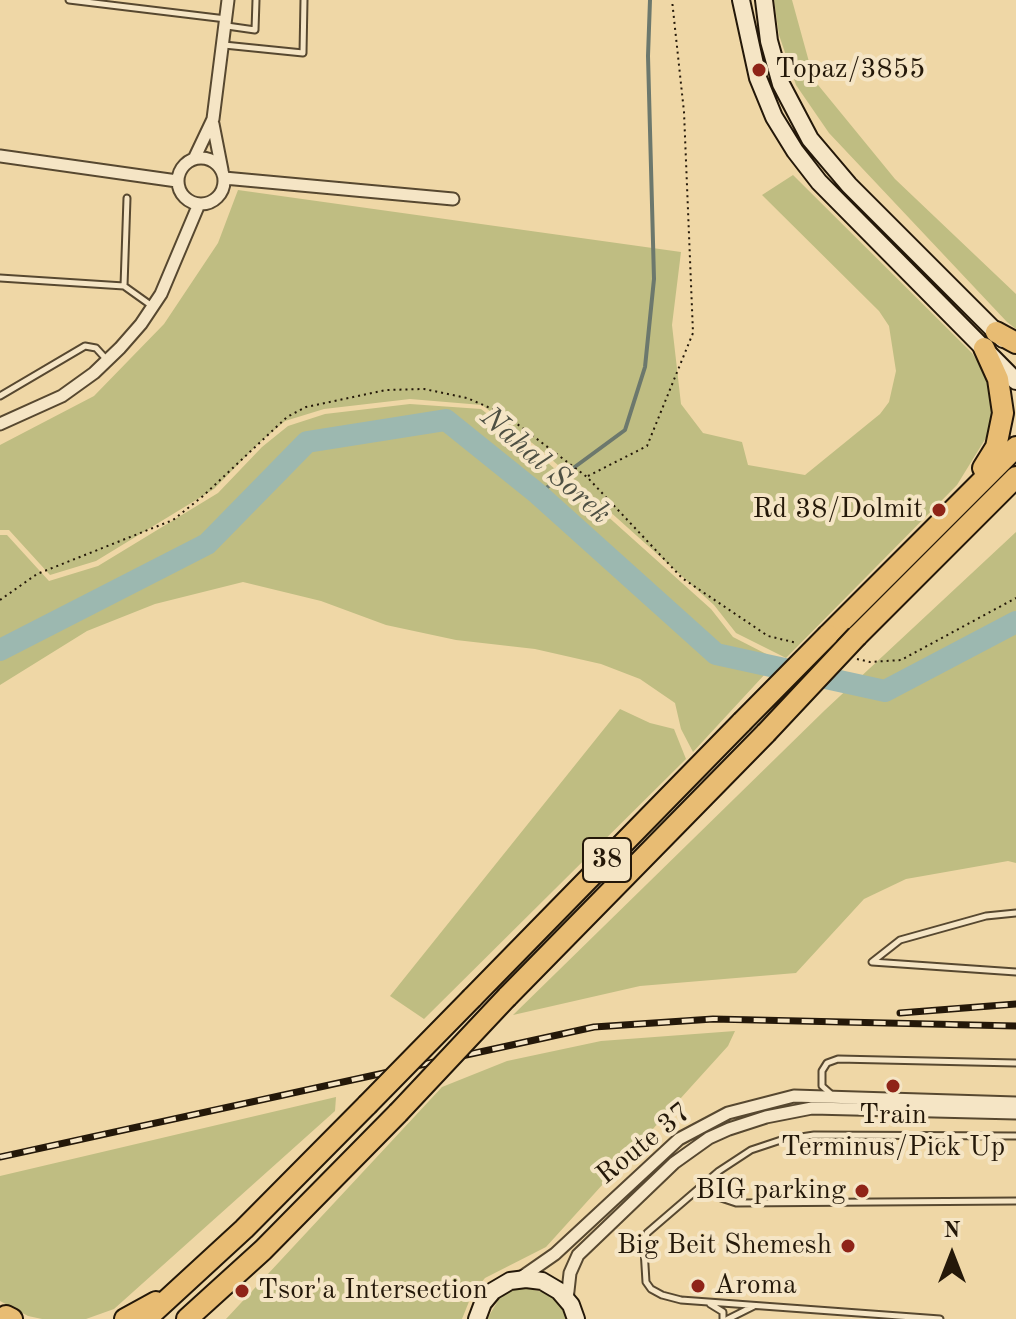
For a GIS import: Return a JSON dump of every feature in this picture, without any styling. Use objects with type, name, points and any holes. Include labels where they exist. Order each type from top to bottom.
[{"type":"highway","points":[[960,501],[996,447],[1003,425],[1001,390],[990,340],[1016,343]]},
{"type":"highway","name":"38","points":[[146,1319],[244,1229],[1016,447]]},
{"type":"highway","name":"38","points":[[187,1319],[223,1288],[398,1113],[857,636],[1013,481]]},
{"type":"highway","points":[[125,1319],[183,1286]]},
{"type":"highway","points":[[198,1319],[223,1288]]},
{"type":"street","points":[[213,119],[223,174],[222,191],[212,202],[199,204],[186,199],[177,181],[181,168],[194,159],[213,119],[228,0]]},
{"type":"street","points":[[741,0],[758,78],[774,117],[819,182],[990,340],[1016,352]]},
{"type":"street","points":[[764,0],[769,41],[778,74],[810,139],[990,340],[1016,381]]},
{"type":"street","points":[[0,156],[177,181]]},
{"type":"street","points":[[194,159],[211,160],[223,174],[453,199]]},
{"type":"street","points":[[0,424],[62,396],[107,361],[141,324],[176,261],[199,204]]},
{"type":"street","name":"Route 37","points":[[518,1280],[555,1254],[659,1155],[693,1130],[728,1113],[778,1098],[1016,1103]]},
{"type":"street","name":"Route 37","points":[[575,1312],[570,1273],[578,1255],[674,1163],[709,1138],[766,1117],[812,1108],[1016,1113]]},
{"type":"street","points":[[477,1319],[483,1303],[493,1291],[518,1280],[546,1283],[575,1312]]},
{"type":"lane","points":[[69,0],[225,22],[255,30],[256,0]]},
{"type":"lane","points":[[223,44],[303,53],[304,0]]},
{"type":"lane","points":[[124,286],[127,198]]},
{"type":"lane","points":[[0,278],[124,286],[152,307]]},
{"type":"lane","points":[[0,396],[85,346],[96,348],[107,361]]},
{"type":"lane","points":[[1016,913],[986,916],[900,940],[872,962],[1016,972]]},
{"type":"lane","points":[[835,1097],[826,1091],[820,1081],[823,1067],[838,1059],[1016,1063]]},
{"type":"lane","points":[[940,1319],[681,1300],[651,1289],[646,1282],[644,1249],[647,1233],[705,1182],[751,1150],[801,1136],[1016,1136]]},
{"type":"lane","points":[[705,1182],[721,1198],[736,1203],[1016,1201]]},
{"type":"lane","points":[[702,1301],[716,1306],[726,1319],[755,1305]]},
{"type":"path","points":[[587,477],[647,446],[693,333],[684,112],[672,0]]},
{"type":"path","points":[[0,600],[37,574],[173,520],[287,417],[306,407],[386,390],[424,389],[467,398],[504,414],[587,477],[682,578],[768,636],[797,643]]},
{"type":"path","points":[[855,658],[870,662],[901,660],[1016,598]]},
{"type":"shaded area","points":[[774,0],[792,0],[814,80],[895,179],[1016,294],[1016,329],[829,133],[796,85],[779,35]]},
{"type":"shaded area","points":[[793,175],[972,353],[983,370],[994,406],[992,428],[957,485],[786,658],[736,633],[714,605],[540,449],[482,405],[410,399],[324,409],[285,421],[214,489],[96,561],[50,575],[9,530],[0,530],[0,445],[94,396],[164,324],[218,243],[238,190],[681,252],[672,325],[681,404],[703,433],[742,442],[748,465],[805,475],[880,414],[889,402],[896,371],[889,326],[879,311],[762,195]]},
{"type":"shaded area","points":[[410,404],[481,409],[537,453],[711,609],[733,637],[778,660],[693,752],[681,729],[675,703],[640,679],[601,664],[535,649],[456,640],[386,625],[321,601],[243,582],[155,604],[87,631],[0,685],[0,535],[7,535],[49,581],[98,566],[218,493],[262,447],[288,426],[325,414]]},
{"type":"shaded area","points":[[1016,532],[1016,863],[1008,861],[906,879],[864,899],[796,973],[640,986],[513,1015],[825,710]]},
{"type":"shaded area","points":[[620,709],[650,723],[674,729],[686,759],[424,1019],[390,996]]},
{"type":"shaded area","points":[[735,1031],[728,1046],[546,1247],[485,1278],[472,1294],[462,1319],[226,1319],[442,1087],[507,1061],[601,1041]]},
{"type":"shaded area","points":[[336,1097],[335,1111],[114,1309],[86,1319],[42,1319],[28,1316],[0,1301],[0,1176]]},
{"type":"shaded area","points":[[524,1288],[548,1293],[557,1300],[568,1319],[487,1319],[499,1299],[510,1291]]},
{"type":"waterway","points":[[538,494],[625,430],[645,367],[654,279],[648,56],[650,0]]},
{"type":"waterway","name":"Nahal Sorek","points":[[0,650],[207,544],[307,442],[446,420],[538,494],[716,654],[885,691],[1016,622]]},
{"type":"railway","points":[[900,1013],[1016,1004]]},
{"type":"railway","points":[[0,1157],[594,1027],[713,1019],[1016,1026]]},
{"type":"place","name":"Topaz/3855","points":[[759,70]]},
{"type":"place","name":"Rd 38/Dolmit","points":[[939,510]]},
{"type":"place","name":"Train Terminus/Pick Up","points":[[893,1086]]},
{"type":"place","name":"BIG parking","points":[[862,1191]]},
{"type":"place","name":"Big Beit Shemesh","points":[[848,1246]]},
{"type":"place","name":"Aroma","points":[[698,1286]]},
{"type":"place","name":"Tsor'a Intersection","points":[[242,1291]]}]
